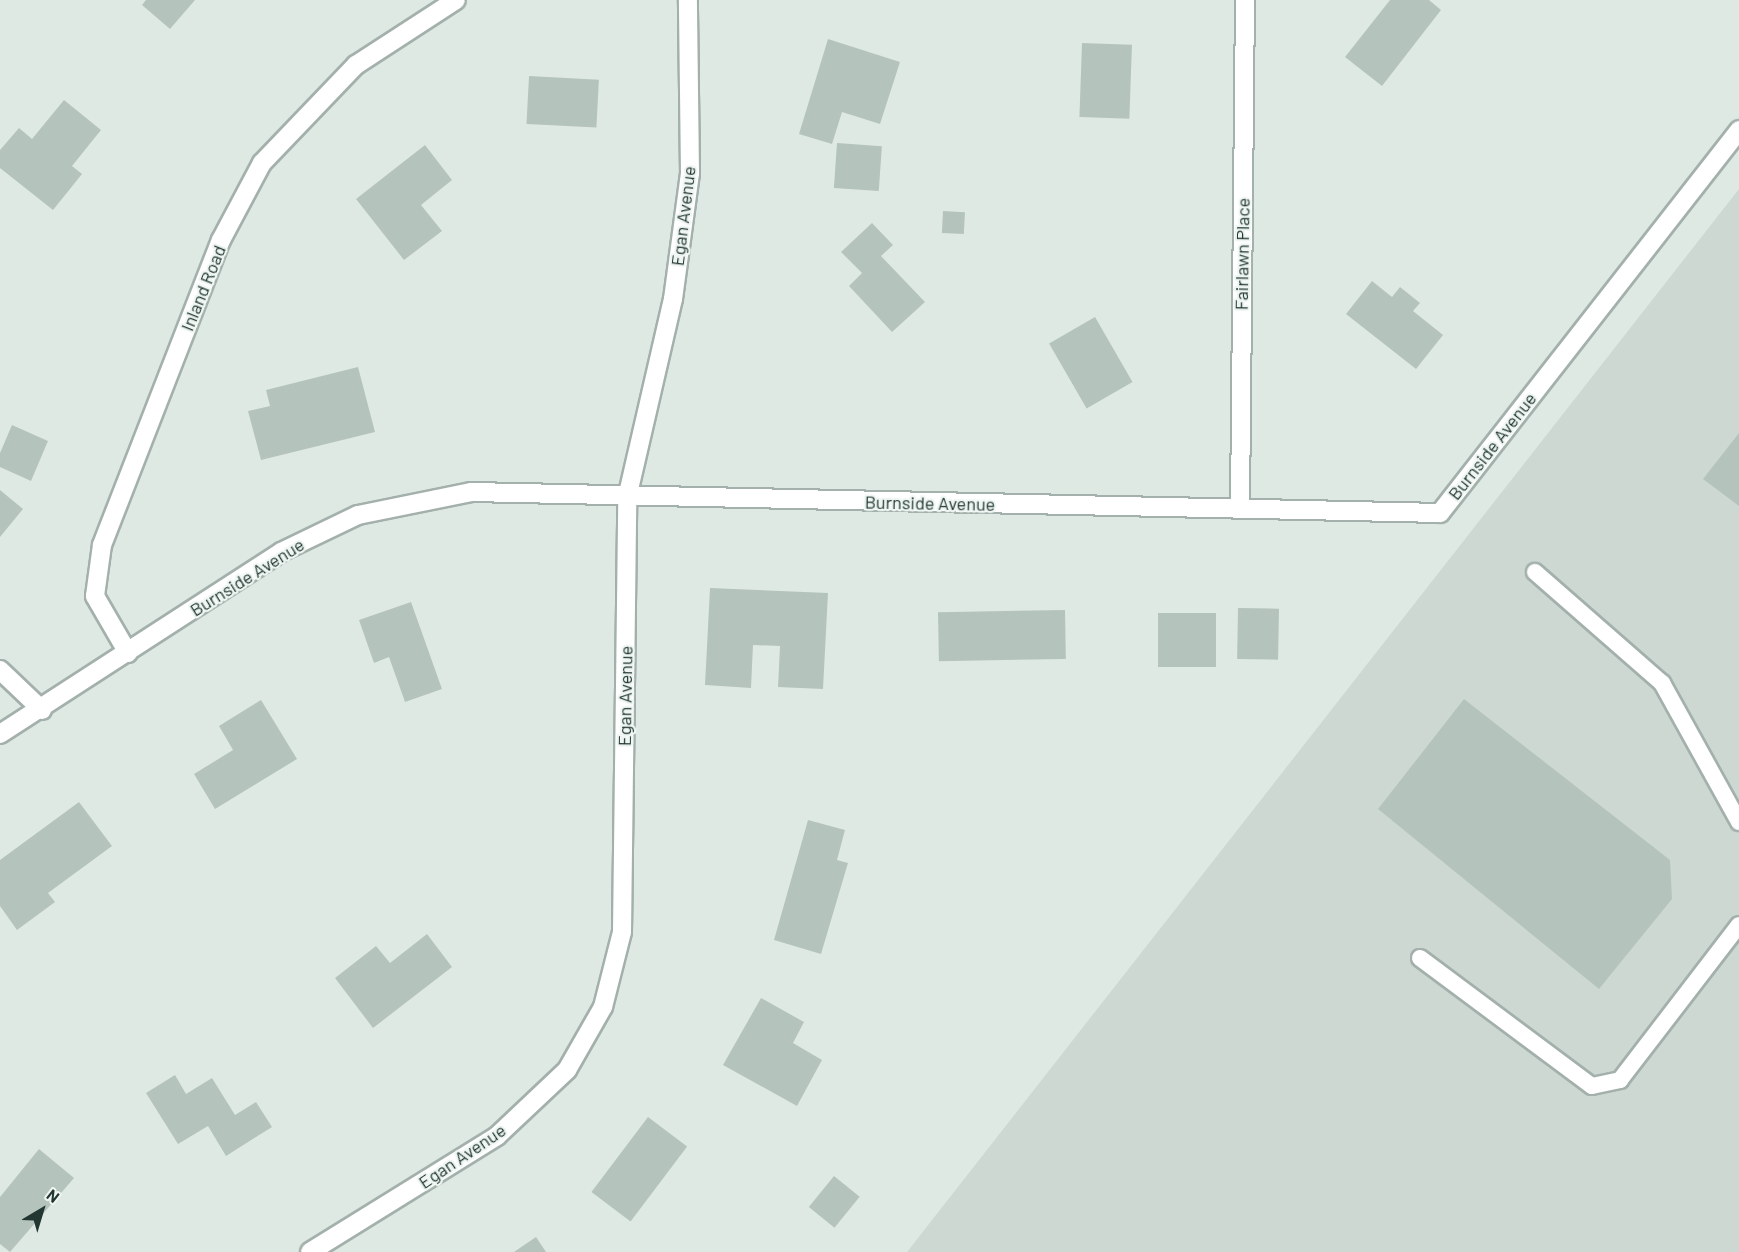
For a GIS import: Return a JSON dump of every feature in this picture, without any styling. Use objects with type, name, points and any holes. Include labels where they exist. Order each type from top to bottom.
[{"type":"street","name":"Inland Road","points":[[128,653],[95,596],[102,545],[221,240],[262,164],[356,65],[456,0]]},
{"type":"street","name":"Egan Avenue","points":[[310,1252],[497,1136],[567,1070],[603,1007],[622,932],[627,498],[673,299],[690,173],[688,0]]},
{"type":"street","name":"Fairlawn Place","points":[[1239,508],[1245,0]]},
{"type":"street","name":"Burnside Avenue","points":[[0,734],[42,710],[281,552],[358,515],[471,492],[627,498],[1440,513],[1739,130]]},
{"type":"street","points":[[0,670],[42,710]]},
{"type":"lane","points":[[1535,572],[1662,683],[1739,822]]},
{"type":"lane","points":[[1420,958],[1592,1086],[1620,1080],[1739,925]]},
{"type":"shaded area","points":[[1739,189],[1739,1252],[907,1252]]},
{"type":"building","points":[[146,0],[195,0],[170,29],[142,5]]},
{"type":"building","points":[[1390,0],[1429,0],[1441,10],[1382,86],[1345,57]]},
{"type":"building","points":[[828,39],[900,62],[880,124],[842,112],[832,144],[799,134]]},
{"type":"building","points":[[1082,43],[1132,45],[1129,119],[1079,117]]},
{"type":"building","points":[[529,76],[599,80],[596,128],[526,124]]},
{"type":"building","points":[[64,100],[101,130],[72,166],[82,174],[53,210],[0,168],[0,150],[19,128],[32,139]]},
{"type":"building","points":[[837,143],[882,146],[879,191],[834,188]]},
{"type":"building","points":[[425,145],[452,180],[421,205],[442,231],[404,260],[356,199]]},
{"type":"building","points":[[943,211],[965,212],[964,234],[942,233]]},
{"type":"building","points":[[872,223],[893,245],[881,256],[925,302],[892,332],[849,286],[862,273],[841,252]]},
{"type":"building","points":[[1372,281],[1392,297],[1400,287],[1420,303],[1413,311],[1443,335],[1416,369],[1346,314]]},
{"type":"building","points":[[1095,317],[1132,382],[1087,408],[1049,344]]},
{"type":"building","points":[[358,367],[375,432],[261,460],[248,411],[270,406],[266,390]]},
{"type":"building","points":[[12,425],[48,441],[31,481],[0,467],[0,453]]},
{"type":"building","points":[[1739,433],[1739,506],[1703,479]]},
{"type":"building","points":[[0,490],[23,509],[0,537]]},
{"type":"building","points":[[710,588],[828,593],[823,689],[778,687],[780,646],[753,645],[751,688],[705,685]]},
{"type":"building","points":[[411,602],[442,689],[405,702],[389,657],[374,663],[359,620]]},
{"type":"building","points":[[1238,608],[1279,609],[1278,660],[1237,659]]},
{"type":"building","points":[[1065,610],[1066,659],[939,661],[938,612]]},
{"type":"building","points":[[1158,613],[1216,613],[1216,667],[1158,667]]},
{"type":"building","points":[[1464,699],[1670,860],[1672,899],[1599,989],[1378,809]]},
{"type":"building","points":[[261,700],[297,759],[215,809],[194,774],[233,750],[219,726]]},
{"type":"building","points":[[79,802],[112,846],[48,893],[55,902],[17,930],[0,906],[0,860]]},
{"type":"building","points":[[808,820],[845,830],[837,860],[848,863],[821,954],[774,940]]},
{"type":"building","points":[[427,934],[452,967],[373,1028],[335,978],[376,946],[390,963]]},
{"type":"building","points":[[761,998],[804,1022],[793,1043],[822,1060],[797,1106],[723,1065]]},
{"type":"building","points":[[175,1075],[186,1094],[212,1078],[235,1115],[256,1102],[272,1127],[226,1156],[208,1126],[178,1144],[146,1093]]},
{"type":"building","points":[[648,1117],[687,1146],[631,1222],[591,1192]]},
{"type":"building","points":[[39,1149],[74,1178],[10,1252],[0,1244],[0,1197]]},
{"type":"building","points":[[834,1176],[860,1197],[834,1228],[809,1207]]},
{"type":"building","points":[[536,1237],[546,1252],[514,1252]]}]
